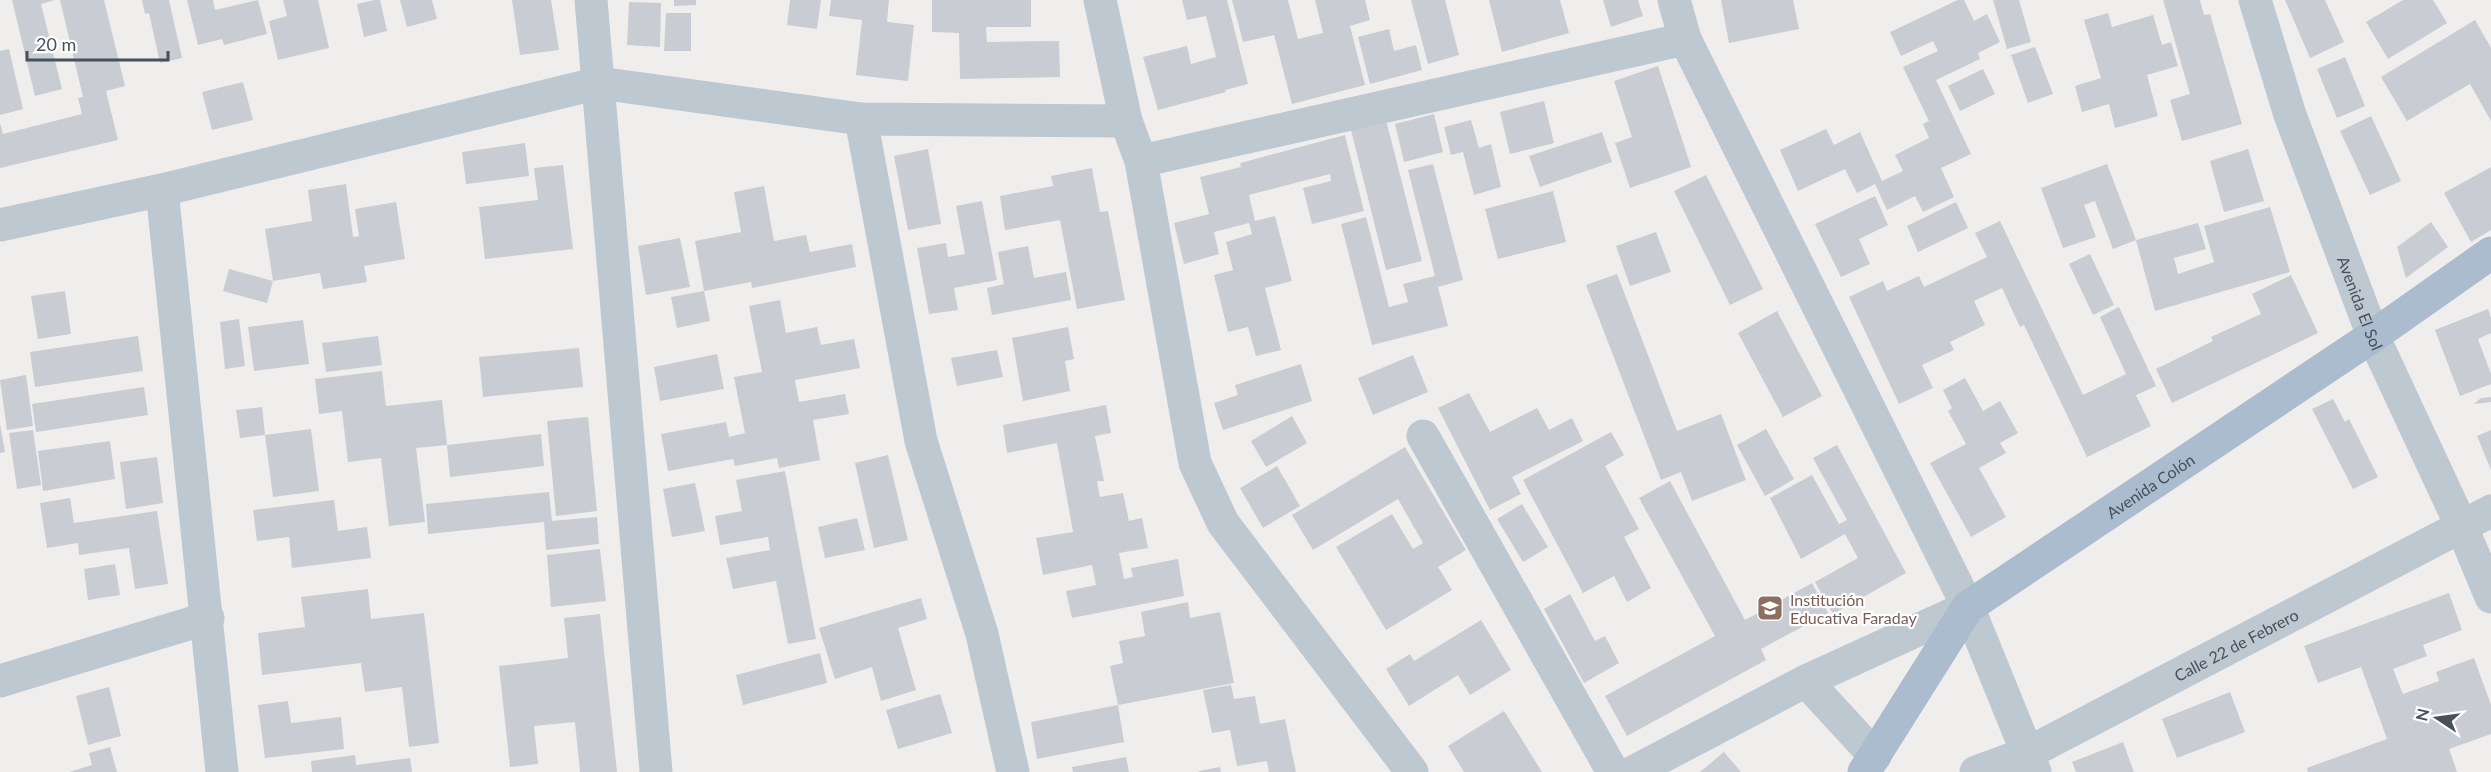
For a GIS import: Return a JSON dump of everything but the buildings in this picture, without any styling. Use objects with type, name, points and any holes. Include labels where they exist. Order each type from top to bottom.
[{"type":"main road","name":"Avenida Colón","points":[[1869,764],[1968,607],[2373,336],[2491,253]]},
{"type":"street","points":[[591,0],[656,772]]},
{"type":"street","points":[[1100,0],[1126,121],[1141,161],[1195,463],[1224,523],[1412,772]]},
{"type":"street","points":[[1674,0],[1685,39],[1968,607],[2032,763]]},
{"type":"street","name":"Avenida El Sol","points":[[2255,0],[2290,115],[2373,336],[2461,525],[2491,597]]},
{"type":"street","points":[[1141,161],[1685,39]]},
{"type":"street","points":[[0,225],[162,190],[599,83],[861,119],[1126,121]]},
{"type":"street","points":[[861,119],[921,441],[982,634],[1013,772]]},
{"type":"street","points":[[162,190],[208,618],[222,772]]},
{"type":"street","points":[[1423,436],[1613,772]]},
{"type":"street","name":"Calle 22 de Febrero","points":[[1976,772],[2032,763],[2461,525],[2491,511]]},
{"type":"street","points":[[1633,772],[1806,681],[1968,607]]},
{"type":"street","points":[[0,681],[208,618]]},
{"type":"street","points":[[1806,681],[1869,764]]},
{"type":"place","name":"Institución Educativa Faraday","points":[[1770,608]]}]
